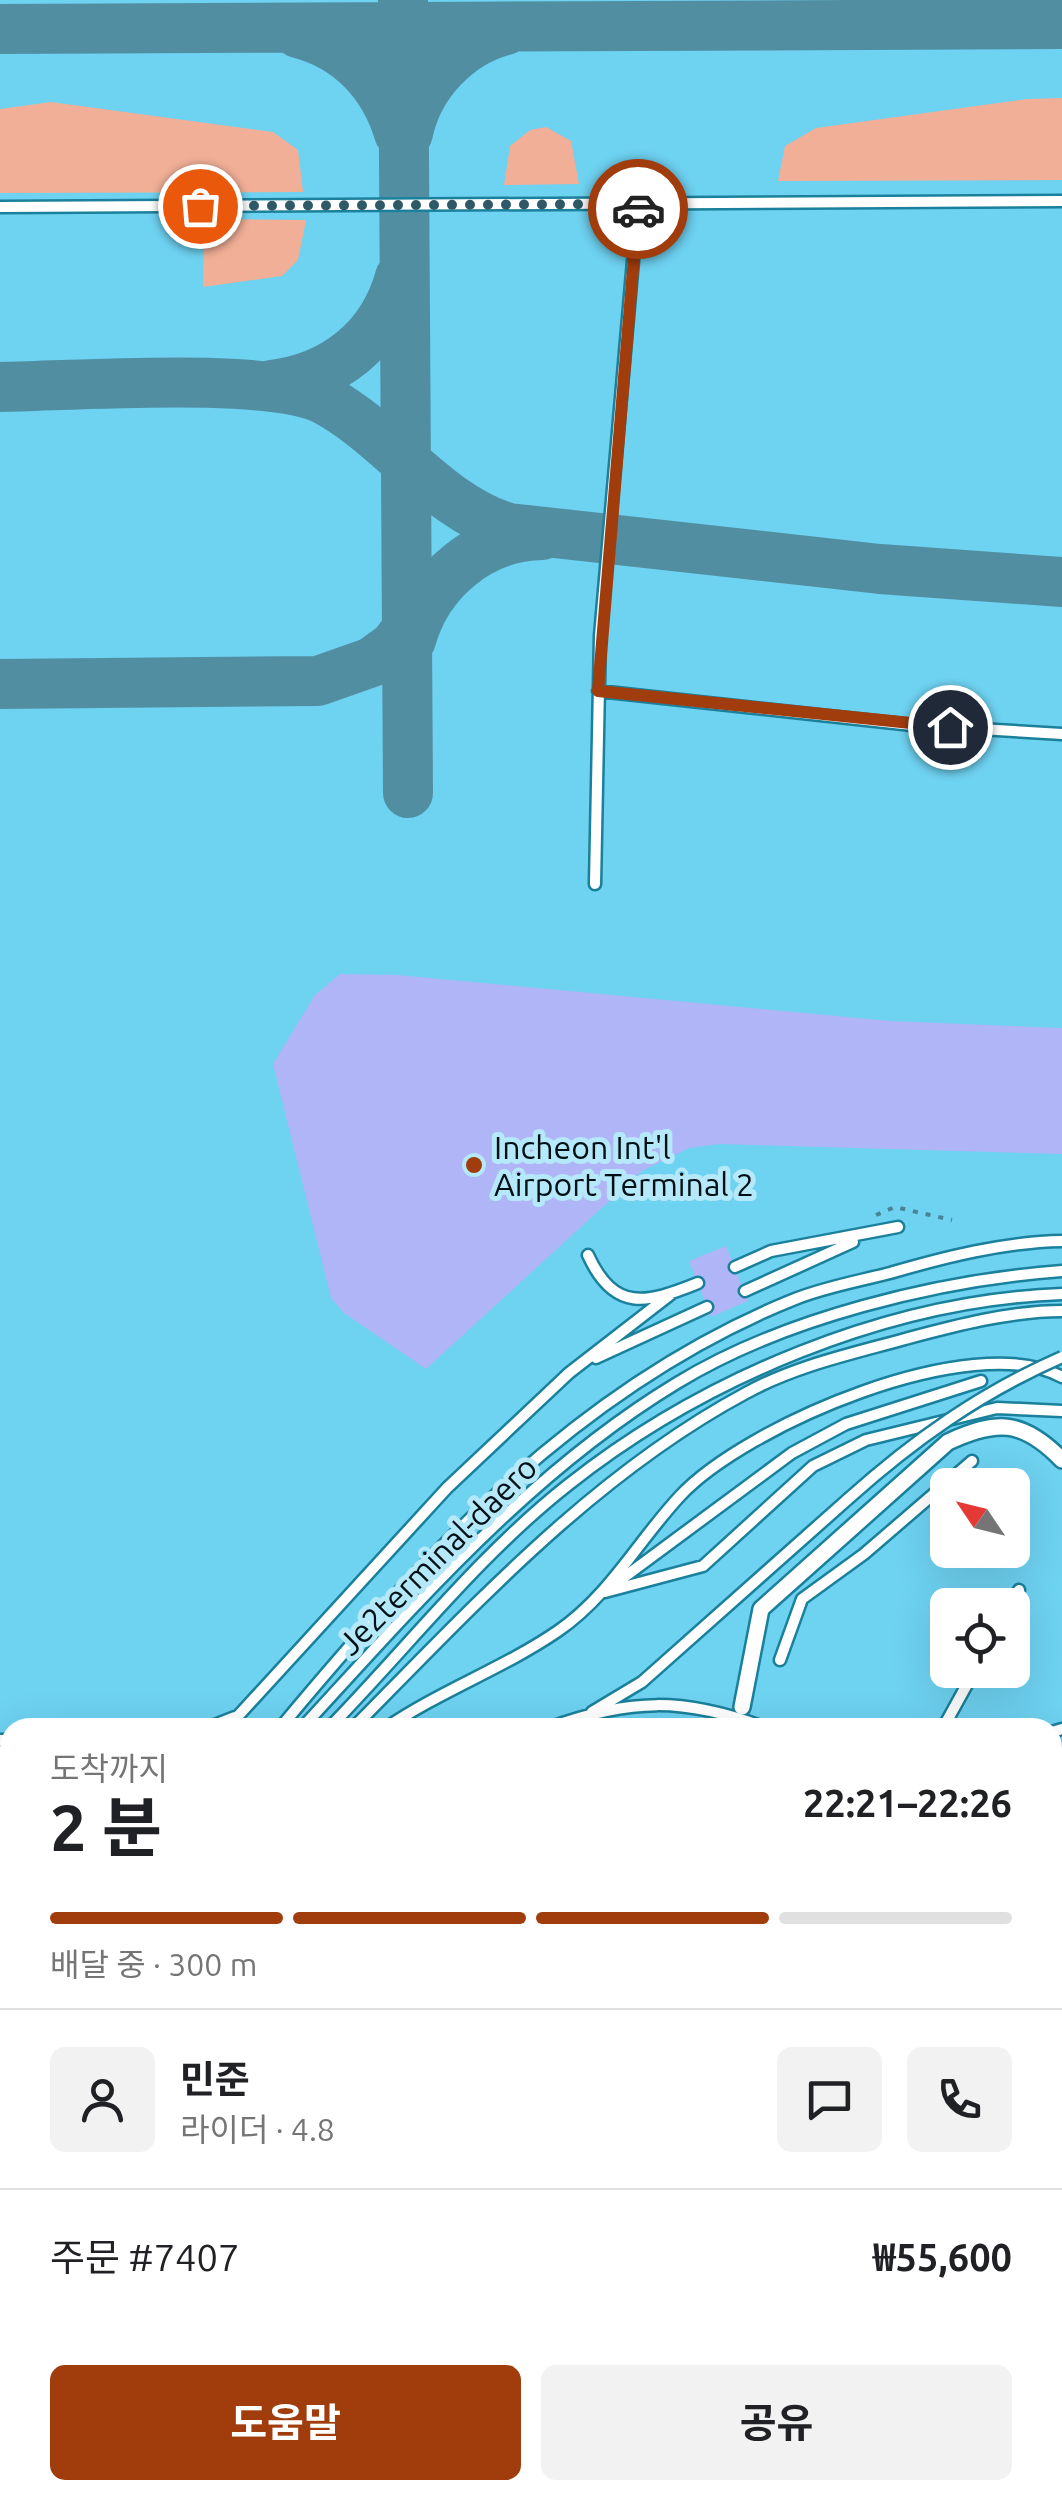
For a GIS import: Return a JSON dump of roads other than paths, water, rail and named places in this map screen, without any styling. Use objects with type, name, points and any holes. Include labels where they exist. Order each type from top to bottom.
[{"type":"street","points":[[742,1706],[760,1610],[933,1454],[982,1427],[1006,1426],[1044,1442],[1062,1460]]},
{"type":"lane","points":[[0,207],[1062,202]]},
{"type":"lane","points":[[595,884],[598,691],[638,204]]},
{"type":"lane","points":[[598,691],[912,725],[1062,734]]},
{"type":"lane","points":[[735,1267],[772,1251],[864,1236],[898,1226]]},
{"type":"lane","points":[[745,1292],[864,1236]]},
{"type":"lane","points":[[288,1718],[357,1635],[537,1454],[589,1413],[673,1358],[796,1298],[952,1256],[1062,1241]]},
{"type":"lane","points":[[588,1255],[601,1283],[615,1293],[639,1300],[698,1283]]},
{"type":"lane","name":"Je2terminal-daero","points":[[311,1718],[492,1526],[574,1456],[678,1382],[790,1330],[900,1298],[1017,1274],[1062,1272]]},
{"type":"lane","points":[[237,1718],[400,1535],[569,1373],[670,1294]]},
{"type":"lane","points":[[338,1718],[486,1561],[566,1486],[662,1418],[742,1374],[813,1346],[957,1306],[1062,1294]]},
{"type":"lane","points":[[569,1373],[626,1341],[708,1307]]},
{"type":"lane","name":"Je2terminal-daero","points":[[363,1718],[582,1506],[673,1436],[749,1391],[820,1362],[940,1330],[1062,1310]]},
{"type":"lane","points":[[592,1712],[642,1682],[928,1430],[966,1404],[1062,1357]]},
{"type":"lane","points":[[604,1592],[680,1496],[714,1465],[776,1428],[894,1382],[986,1362],[1044,1368],[1062,1378]]},
{"type":"lane","points":[[404,1718],[559,1630],[604,1592],[792,1454],[846,1424],[981,1381]]},
{"type":"lane","points":[[604,1592],[703,1566],[814,1466],[866,1440],[997,1408],[1062,1412]]},
{"type":"lane","points":[[780,1660],[802,1599],[864,1554],[972,1461]]},
{"type":"lane","points":[[949,1718],[965,1688]]},
{"type":"lane","points":[[576,1718],[628,1705],[685,1704],[732,1718]]},
{"type":"lane","points":[[232,1718],[240,1715]]},
{"type":"place","name":"Incheon Int'l Airport Terminal 2","points":[[474,1165]]}]
